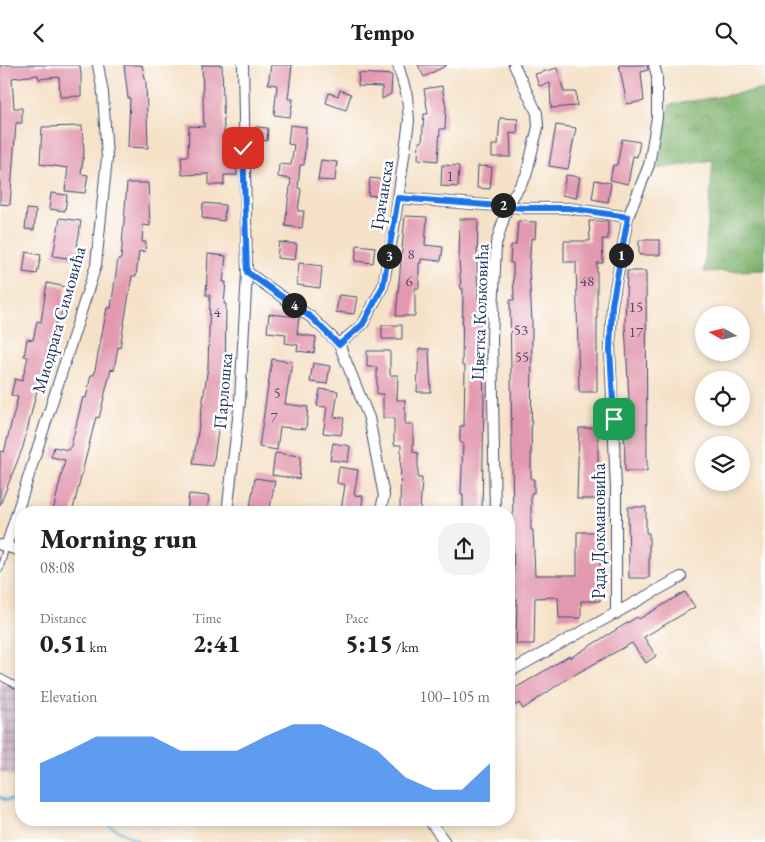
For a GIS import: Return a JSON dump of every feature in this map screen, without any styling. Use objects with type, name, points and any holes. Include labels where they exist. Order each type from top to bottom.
[{"type":"street","name":"Миодрага Симовића","points":[[16,506],[96,265],[107,158],[103,93],[98,65]]},
{"type":"street","name":"Парлошка","points":[[228,506],[240,401],[247,272],[243,65]]},
{"type":"street","name":"Грачанска","points":[[339,345],[363,324],[383,286],[409,121],[408,96],[398,65]]},
{"type":"street","name":"Цветка Кољковића","points":[[495,506],[492,338],[496,244],[508,205],[526,176],[538,127],[536,113],[514,65]]},
{"type":"street","name":"Рада Докмановића","points":[[616,614],[616,488],[610,349],[612,305],[628,217],[649,165],[657,117],[657,75],[654,65]]},
{"type":"street","points":[[398,198],[508,205],[524,208],[585,209],[628,217]]},
{"type":"street","points":[[247,272],[312,318],[339,345],[369,418],[384,496],[382,506]]},
{"type":"street","name":"Миодрага Симовића","points":[[3,546],[15,510]]},
{"type":"street","points":[[515,669],[681,577]]},
{"type":"street","points":[[433,826],[445,842]]},
{"type":"lane","points":[[0,569],[3,546]]},
{"type":"lane","points":[[0,677],[15,685]]},
{"type":"shaded area","points":[[0,680],[15,689],[15,777],[0,772]]},
{"type":"green space","points":[[765,89],[765,270],[704,272],[713,160],[658,169],[669,105]]},
{"type":"building","points":[[0,65],[80,65],[81,75],[81,96],[60,97],[59,77],[39,79],[38,75],[12,78],[14,108],[22,108],[22,123],[16,123],[10,205],[0,204]]},
{"type":"building","points":[[124,65],[142,65],[146,82],[148,148],[128,147],[130,98],[128,98]]},
{"type":"building","points":[[202,65],[222,65],[224,132],[236,132],[237,175],[224,175],[224,185],[209,185],[209,174],[182,175],[181,156],[188,156],[189,126],[204,127]]},
{"type":"building","points":[[271,65],[292,65],[288,99],[293,99],[290,117],[274,115],[277,85],[268,84]]},
{"type":"building","points":[[418,65],[447,65],[424,77]]},
{"type":"building","points":[[619,65],[647,65],[648,70],[641,72],[644,101],[627,104]]},
{"type":"building","points":[[557,68],[564,92],[576,92],[577,106],[551,108],[550,83],[539,86],[535,74]]},
{"type":"building","points":[[359,73],[392,75],[391,94],[382,99],[382,87],[358,86]]},
{"type":"building","points":[[442,86],[446,107],[445,129],[440,129],[438,161],[418,159],[419,142],[422,142],[424,114],[428,114],[424,89]]},
{"type":"building","points":[[340,90],[351,94],[346,110],[326,103],[329,93],[338,96]]},
{"type":"building","points":[[500,118],[518,119],[517,134],[510,133],[511,157],[492,157],[492,145],[498,145]]},
{"type":"building","points":[[290,125],[306,127],[304,165],[300,165],[298,188],[301,189],[298,211],[304,211],[302,228],[285,226],[291,179],[278,177],[279,164],[291,165],[294,145],[288,144]]},
{"type":"building","points":[[556,125],[576,128],[568,169],[549,166]]},
{"type":"building","points":[[82,126],[84,152],[81,174],[88,175],[85,193],[65,191],[68,168],[40,164],[42,127]]},
{"type":"building","points":[[255,127],[268,128],[267,141],[254,139]]},
{"type":"building","points":[[622,139],[640,142],[637,157],[633,156],[628,184],[610,180],[613,165],[617,165]]},
{"type":"building","points":[[321,160],[337,162],[335,181],[318,180]]},
{"type":"building","points":[[442,165],[459,166],[458,187],[441,186]]},
{"type":"building","points":[[478,166],[492,167],[490,189],[477,188]]},
{"type":"building","points":[[566,175],[580,177],[576,198],[562,195]]},
{"type":"building","points":[[370,178],[386,180],[384,197],[368,195]]},
{"type":"building","points":[[595,180],[611,183],[608,202],[592,199]]},
{"type":"building","points":[[127,183],[148,183],[150,226],[143,225],[142,242],[146,242],[145,252],[139,251],[136,276],[132,276],[120,348],[118,347],[114,370],[111,369],[99,418],[96,417],[74,506],[54,506],[65,460],[51,457],[54,447],[68,450],[71,446],[83,397],[86,398],[91,375],[94,375],[107,308],[111,308],[118,259],[121,259]]},
{"type":"building","points":[[51,193],[67,195],[65,211],[49,209]]},
{"type":"building","points":[[203,203],[225,205],[224,221],[202,218]]},
{"type":"building","points":[[27,209],[36,210],[34,230],[25,229]]},
{"type":"building","points":[[405,216],[427,217],[425,245],[443,247],[441,261],[421,259],[421,263],[419,263],[419,288],[415,288],[415,316],[396,316]]},
{"type":"building","points":[[60,218],[81,221],[75,259],[53,256]]},
{"type":"building","points":[[460,219],[478,219],[477,269],[478,299],[481,299],[484,400],[482,506],[463,506],[463,494],[461,494],[463,443],[460,443],[460,426],[464,426],[465,366],[462,366],[463,289],[461,289],[459,260]]},
{"type":"building","points":[[518,221],[536,222],[535,239],[531,238],[529,270],[532,321],[531,479],[534,479],[534,493],[531,493],[531,530],[533,530],[535,575],[577,575],[577,532],[598,532],[600,557],[600,601],[581,601],[581,618],[559,618],[558,597],[535,598],[534,644],[516,644],[517,599],[515,599],[515,506],[513,506],[510,300],[514,300],[513,263],[510,263],[511,245],[516,245]]},
{"type":"building","points":[[589,221],[608,221],[608,239],[602,239],[603,263],[597,263],[597,392],[579,392],[576,262],[564,262],[564,241],[590,241]]},
{"type":"building","points":[[639,240],[660,240],[660,255],[639,255]]},
{"type":"building","points":[[279,242],[297,244],[295,260],[277,258]]},
{"type":"building","points":[[357,245],[375,247],[373,263],[355,261]]},
{"type":"building","points":[[26,252],[41,255],[37,274],[23,272]]},
{"type":"building","points":[[208,254],[226,256],[223,282],[226,282],[224,304],[226,304],[225,381],[213,466],[193,464],[208,367],[210,295],[206,295]]},
{"type":"building","points":[[299,263],[322,266],[320,288],[297,285]]},
{"type":"building","points":[[627,271],[646,271],[647,471],[625,471],[624,400],[629,400],[625,324]]},
{"type":"building","points":[[47,283],[66,287],[60,319],[57,318],[53,338],[49,337],[42,382],[39,382],[23,447],[0,505],[0,451],[4,452],[18,397],[11,395],[15,379],[22,381],[28,357],[24,356],[27,339],[33,340],[37,321],[41,322]]},
{"type":"building","points":[[339,295],[357,297],[354,314],[336,312]]},
{"type":"building","points":[[269,314],[299,317],[297,334],[316,337],[314,353],[297,351],[298,345],[285,343],[286,334],[267,332]]},
{"type":"building","points":[[382,325],[402,325],[402,339],[382,339]]},
{"type":"building","points":[[419,349],[429,349],[431,392],[417,392]]},
{"type":"building","points":[[367,351],[390,351],[390,375],[398,375],[397,400],[405,400],[405,424],[413,424],[413,452],[418,453],[418,478],[422,478],[420,506],[400,506],[401,445],[394,445],[394,418],[383,418],[383,394],[377,394],[377,367],[367,367]]},
{"type":"building","points":[[272,359],[292,362],[285,404],[308,407],[306,429],[280,427],[277,450],[259,447]]},
{"type":"building","points":[[313,363],[330,366],[327,384],[310,382]]},
{"type":"building","points":[[320,389],[338,391],[334,417],[344,418],[341,435],[323,433],[327,407],[317,406]]},
{"type":"building","points":[[579,428],[598,428],[598,499],[577,499]]},
{"type":"building","points":[[333,443],[350,446],[348,462],[330,460]]},
{"type":"building","points":[[275,453],[301,456],[299,479],[272,475]]},
{"type":"building","points":[[339,467],[358,470],[354,495],[363,496],[362,506],[342,506],[345,485],[337,483]]},
{"type":"building","points":[[255,478],[275,481],[270,506],[250,506]]},
{"type":"building","points":[[189,494],[209,496],[208,506],[188,506]]},
{"type":"building","points":[[628,507],[646,507],[646,533],[649,533],[649,578],[629,578]]},
{"type":"building","points":[[685,592],[695,607],[644,637],[656,656],[646,663],[632,643],[565,680],[523,709],[519,703],[515,705],[515,688],[569,656],[570,658],[637,617],[639,619]]},
{"type":"waterway","points":[[0,797],[5,800],[15,800]]},
{"type":"waterway","points":[[109,826],[140,842]]},
{"type":"route","points":[[243,148],[247,272],[312,318],[339,345],[363,324],[383,286],[398,198],[508,205],[524,208],[568,208],[601,211],[628,217],[612,305],[610,349],[614,419]]}]
